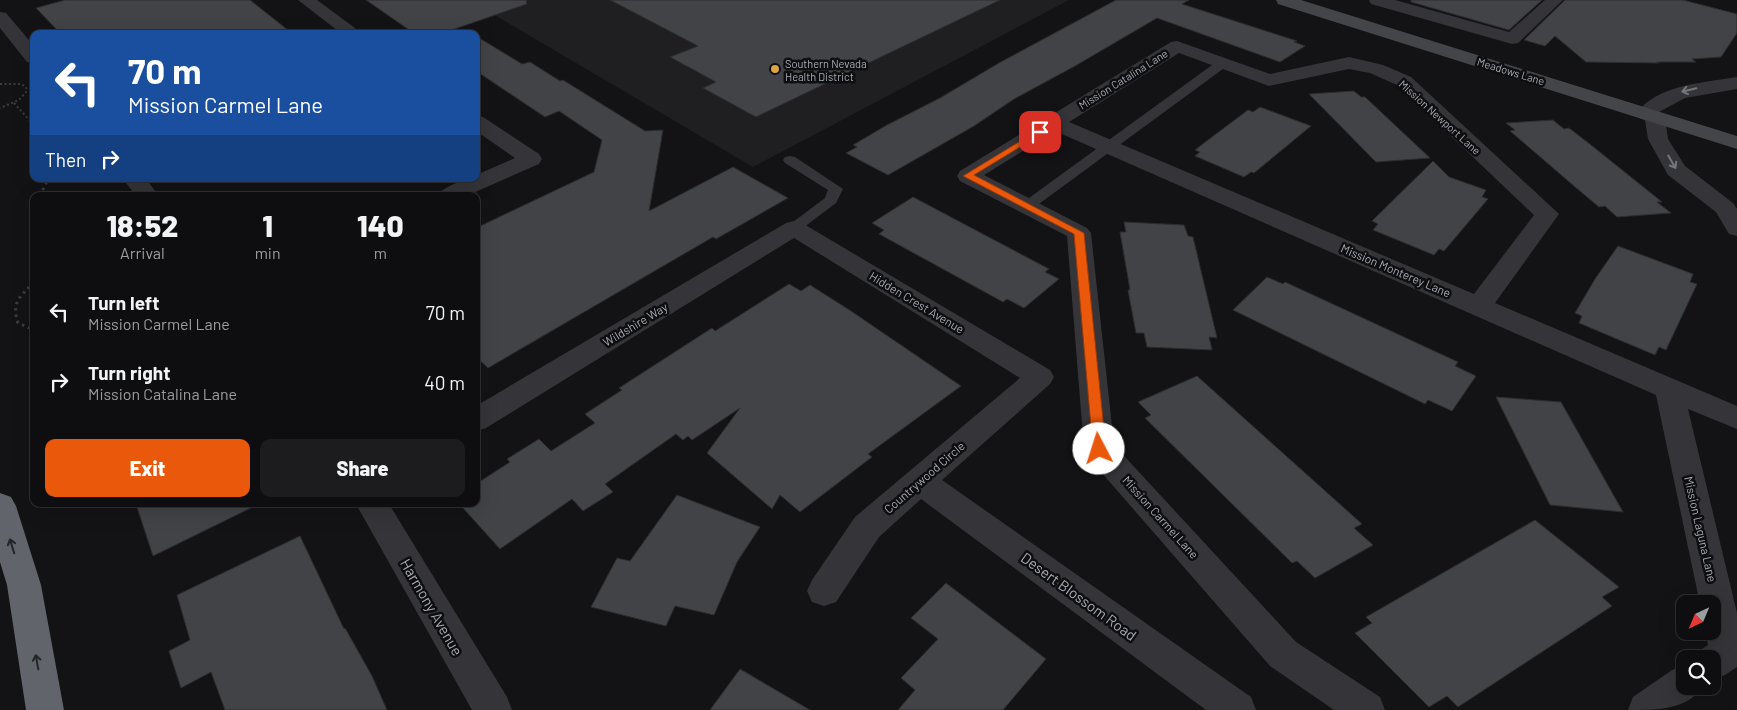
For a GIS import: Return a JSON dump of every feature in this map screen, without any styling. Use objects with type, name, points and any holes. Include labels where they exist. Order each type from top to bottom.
[{"type":"highway","points":[[0,506],[24,585],[45,710]]},
{"type":"street","points":[[306,0],[348,30]]},
{"type":"street","name":"Meadows Lane","points":[[1284,0],[1737,142]]},
{"type":"street","points":[[1377,0],[1512,39],[1555,0]]},
{"type":"street","points":[[0,17],[30,53]]},
{"type":"street","name":"Mission Newport Lane","points":[[1177,46],[1269,80],[1349,63],[1376,69],[1404,81],[1547,214],[1479,306]]},
{"type":"street","name":"Mission Catalina Lane","points":[[968,176],[1177,46]]},
{"type":"street","points":[[1737,83],[1680,93],[1654,105],[1651,115],[1658,139],[1676,170],[1731,207],[1737,229]]},
{"type":"street","points":[[480,123],[531,159],[480,182]]},
{"type":"street","name":"Mission Monterey Lane","points":[[1055,123],[1737,418]]},
{"type":"street","name":"Mission Carmel Lane","points":[[968,176],[1079,233],[1099,449],[1283,654],[1366,710]]},
{"type":"street","points":[[136,182],[145,192]]},
{"type":"street","points":[[457,192],[479,182]]},
{"type":"street","name":"Hidden Crest Avenue","points":[[794,228],[1040,377]]},
{"type":"street","name":"Wildshire Way","points":[[480,418],[794,228]]},
{"type":"street","name":"Countrywood Circle","points":[[824,591],[867,527],[1040,377]]},
{"type":"street","name":"Mission Laguna Lane","points":[[1669,388],[1728,652],[1721,657]]},
{"type":"street","name":"Desert Blossom Road","points":[[920,481],[1237,710]]},
{"type":"street","name":"Harmony Avenue","points":[[374,507],[493,710]]},
{"type":"street","points":[[1647,710],[1676,689]]},
{"type":"lane","points":[[1026,206],[1223,63]]},
{"type":"lane","points":[[790,160],[836,189],[831,200],[794,228]]},
{"type":"path","points":[[0,84],[20,84],[26,87],[27,90],[24,95],[14,102],[0,108]]},
{"type":"path","points":[[14,102],[30,120]]},
{"type":"path","points":[[30,286],[19,298],[14,311],[18,322],[30,328]]},
{"type":"shaded area","points":[[469,0],[1069,0],[753,167]]},
{"type":"building","points":[[65,0],[250,0],[288,30],[57,30],[36,8]]},
{"type":"building","points":[[366,0],[526,0],[527,4],[452,30],[409,30]]},
{"type":"building","name":"Southern Nevada Health District","points":[[610,0],[1000,0],[756,117],[703,88],[716,82],[670,57],[698,46]]},
{"type":"building","points":[[1116,0],[1189,0],[1182,4],[1297,41],[1294,42],[1305,46],[1280,62],[1157,18],[1014,99],[974,126],[888,175],[846,153],[857,147],[853,145],[887,125],[940,98],[999,63]]},
{"type":"building","points":[[1411,0],[1542,0],[1509,30],[1411,2]]},
{"type":"building","points":[[1565,0],[1683,0],[1737,14],[1737,33],[1721,57],[1692,59],[1696,62],[1586,62],[1555,36],[1545,46],[1524,40]]},
{"type":"building","points":[[480,38],[522,64],[530,62],[560,81],[563,80],[645,131],[663,130],[649,211],[733,167],[788,198],[716,239],[713,237],[488,368],[480,361],[480,226],[594,172],[602,140],[559,111],[545,117],[480,74]]},
{"type":"building","points":[[1354,91],[1361,97],[1365,97],[1430,158],[1376,162],[1309,94]]},
{"type":"building","points":[[1260,107],[1311,126],[1254,173],[1251,172],[1244,177],[1195,156],[1200,152],[1195,150],[1212,137],[1248,110],[1253,112]]},
{"type":"building","points":[[1553,120],[1564,129],[1569,128],[1591,145],[1662,202],[1657,202],[1671,213],[1617,217],[1605,206],[1599,207],[1574,186],[1510,131],[1515,130],[1506,123]]},
{"type":"building","points":[[1433,161],[1449,177],[1486,190],[1482,197],[1488,199],[1444,251],[1439,249],[1434,255],[1373,230],[1378,224],[1372,221]]},
{"type":"building","points":[[913,197],[1049,269],[1045,272],[1059,279],[1024,308],[1007,299],[1003,302],[879,234],[884,230],[872,223]]},
{"type":"building","points":[[1124,222],[1184,225],[1188,236],[1193,237],[1217,338],[1209,337],[1212,350],[1147,347],[1144,333],[1136,333],[1120,232],[1126,232]]},
{"type":"building","points":[[1618,246],[1693,274],[1690,282],[1697,284],[1666,350],[1659,347],[1655,355],[1579,323],[1582,316],[1575,313],[1595,279]]},
{"type":"building","points":[[1267,277],[1283,284],[1285,282],[1458,362],[1455,366],[1476,376],[1452,411],[1428,400],[1425,404],[1233,310]]},
{"type":"building","points":[[789,284],[801,291],[810,285],[961,386],[868,454],[872,457],[800,512],[780,495],[772,509],[707,453],[740,408],[692,440],[688,436],[683,440],[676,434],[605,484],[613,492],[583,511],[572,499],[500,549],[463,508],[480,507],[480,481],[510,462],[507,459],[539,439],[551,451],[595,423],[585,414],[622,390],[619,388],[712,328],[715,331]]},
{"type":"building","points":[[1197,376],[1362,524],[1354,528],[1373,545],[1315,578],[1297,561],[1292,563],[1145,418],[1151,415],[1138,402]]},
{"type":"building","points":[[1496,397],[1561,402],[1623,512],[1550,505]]},
{"type":"building","points":[[677,495],[760,527],[737,562],[714,615],[675,606],[666,626],[591,607],[617,558],[630,561]]},
{"type":"building","points":[[137,507],[253,507],[153,556]]},
{"type":"building","points":[[1535,520],[1619,587],[1602,597],[1612,606],[1458,707],[1447,696],[1429,707],[1355,633],[1372,623],[1366,617]]},
{"type":"building","points":[[300,536],[344,629],[372,676],[387,710],[225,710],[211,672],[181,688],[169,651],[190,640],[177,595]]},
{"type":"building","points":[[946,583],[1046,659],[1003,710],[898,710],[915,690],[901,678],[938,639],[911,618]]},
{"type":"building","points":[[740,669],[810,710],[710,710]]},
{"type":"place","name":"Southern Nevada Health District","points":[[775,69]]},
{"type":"route","points":[[1040,132],[968,176],[1079,233],[1099,449]]}]
